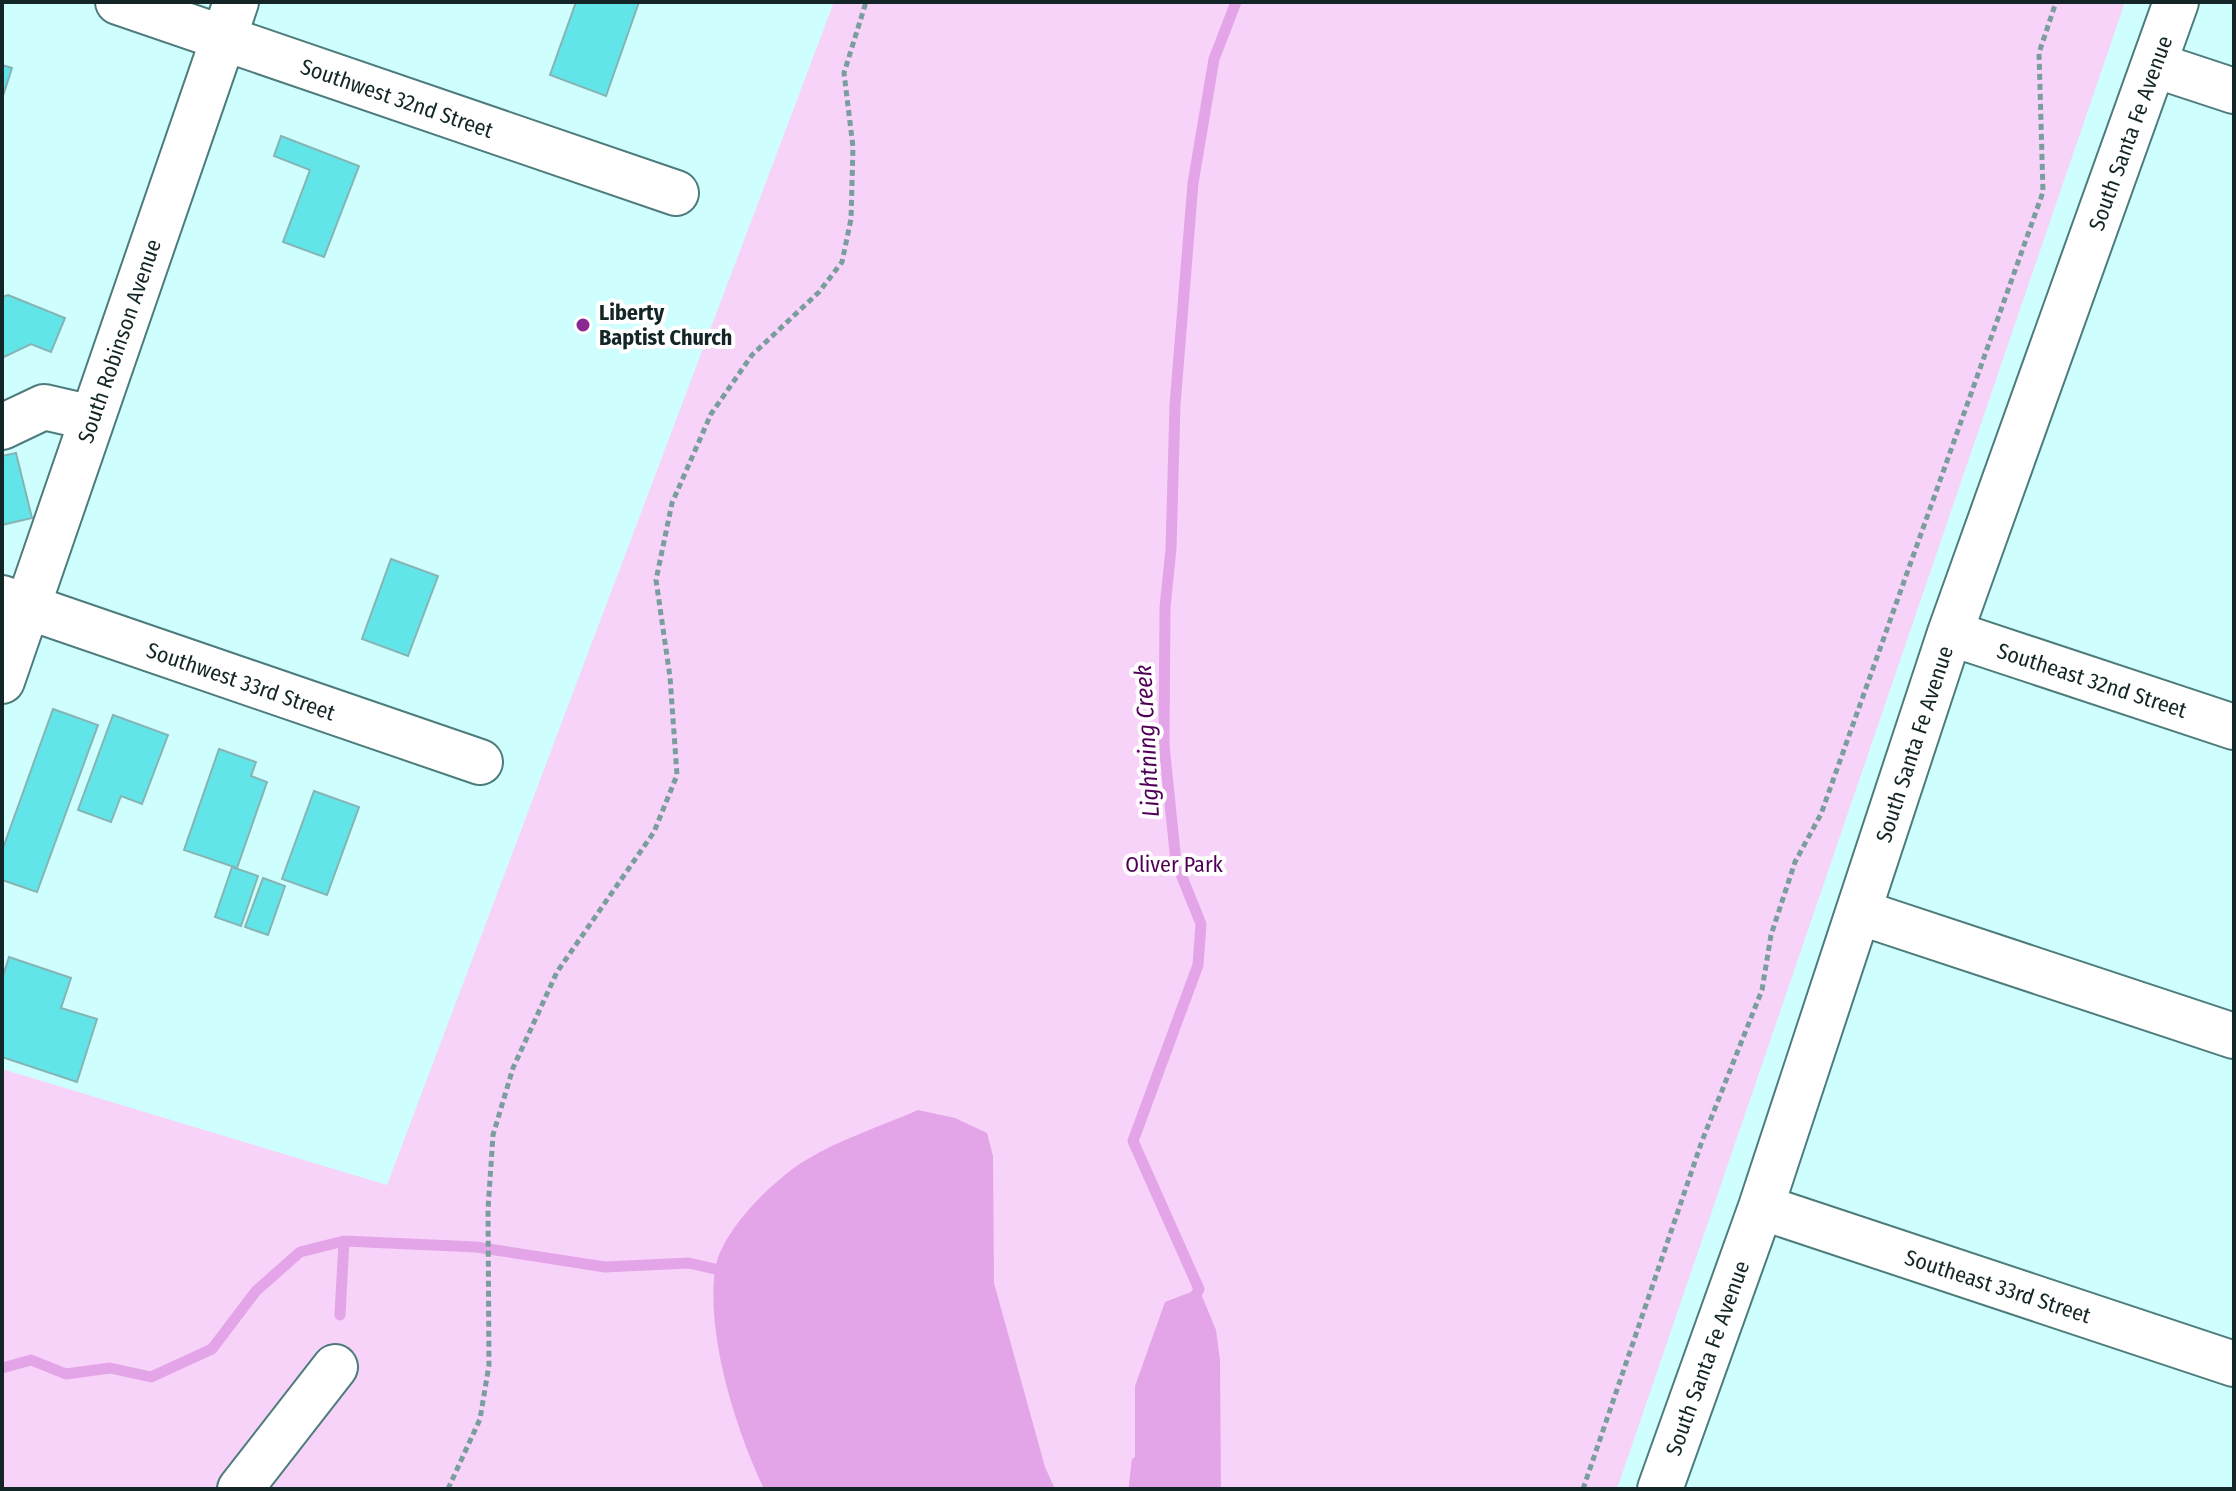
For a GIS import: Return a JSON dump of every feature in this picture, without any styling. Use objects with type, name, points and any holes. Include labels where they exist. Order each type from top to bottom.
[{"type":"street","name":"Southwest 32nd Street","points":[[118,2],[230,20],[676,193]]},
{"type":"street","name":"South Santa Fe Avenue","points":[[1660,1489],[1761,1207],[1950,633],[2176,2]]},
{"type":"street","name":"South Robinson Avenue","points":[[2,681],[15,603],[92,418],[230,20]]},
{"type":"street","points":[[2155,65],[2234,91]]},
{"type":"street","points":[[2,427],[44,407],[92,418]]},
{"type":"street","name":"Southwest 33rd Street","points":[[15,603],[480,762]]},
{"type":"street","name":"Southeast 32nd Street","points":[[1950,633],[2234,727]]},
{"type":"street","points":[[1859,912],[2234,1036]]},
{"type":"street","name":"Southeast 33rd Street","points":[[1761,1207],[2234,1364]]},
{"type":"street","points":[[240,1489],[335,1367]]},
{"type":"path","points":[[448,1489],[480,1419],[489,1365],[488,1209],[493,1135],[513,1068],[557,972],[654,832],[677,775],[670,677],[656,580],[672,503],[711,414],[752,355],[819,292],[842,262],[851,219],[853,147],[844,73],[866,2]]},
{"type":"path","points":[[1583,1489],[1702,1141],[1762,990],[1771,935],[1795,862],[1821,814],[2043,192],[2039,53],[2056,2]]},
{"type":"green space","name":"Oliver Park","points":[[834,2],[2125,2],[1617,1489],[2,1489],[2,1069],[387,1185]]},
{"type":"shaded area","points":[[918,1110],[955,1118],[987,1133],[993,1156],[994,1283],[1045,1467],[1055,1489],[764,1489],[743,1439],[719,1353],[713,1296],[719,1255],[750,1208],[793,1169],[833,1146]]},
{"type":"shaded area","points":[[1199,1289],[1216,1330],[1220,1360],[1221,1489],[1135,1489],[1135,1386],[1165,1302]]},
{"type":"building","points":[[576,2],[639,2],[606,96],[550,75]]},
{"type":"building","points":[[2,65],[12,68],[2,99]]},
{"type":"building","points":[[281,136],[359,166],[324,257],[283,242],[310,170],[274,156]]},
{"type":"building","points":[[8,295],[65,318],[51,352],[31,344],[2,358],[2,297]]},
{"type":"building","points":[[16,453],[32,518],[2,525],[2,456]]},
{"type":"building","points":[[391,559],[438,576],[408,656],[362,639]]},
{"type":"building","points":[[53,709],[98,725],[37,892],[2,880],[2,851]]},
{"type":"building","points":[[113,715],[168,735],[142,804],[121,796],[111,822],[78,810]]},
{"type":"building","points":[[219,749],[256,762],[251,776],[267,782],[237,868],[184,850]]},
{"type":"building","points":[[314,791],[359,807],[327,895],[282,879]]},
{"type":"building","points":[[232,867],[258,876],[241,926],[215,917]]},
{"type":"building","points":[[263,878],[285,886],[268,935],[245,927]]},
{"type":"building","points":[[9,957],[71,978],[61,1008],[97,1019],[77,1082],[2,1057],[2,979]]},
{"type":"waterway","name":"Lightning Creek","points":[[1193,1300],[1199,1289],[1133,1141],[1198,965],[1201,924],[1176,862],[1164,745],[1165,607],[1171,549],[1175,405],[1193,183],[1214,59],[1236,2]]},
{"type":"waterway","points":[[340,1315],[344,1241]]},
{"type":"waterway","points":[[2,1368],[31,1360],[66,1374],[110,1368],[151,1377],[212,1349],[256,1291],[300,1252],[344,1241],[476,1247],[605,1267],[689,1263],[715,1269]]},
{"type":"waterway","name":"Lightning Creek","points":[[1134,1489],[1137,1462]]},
{"type":"place","name":"Liberty Baptist Church","points":[[583,325]]}]
